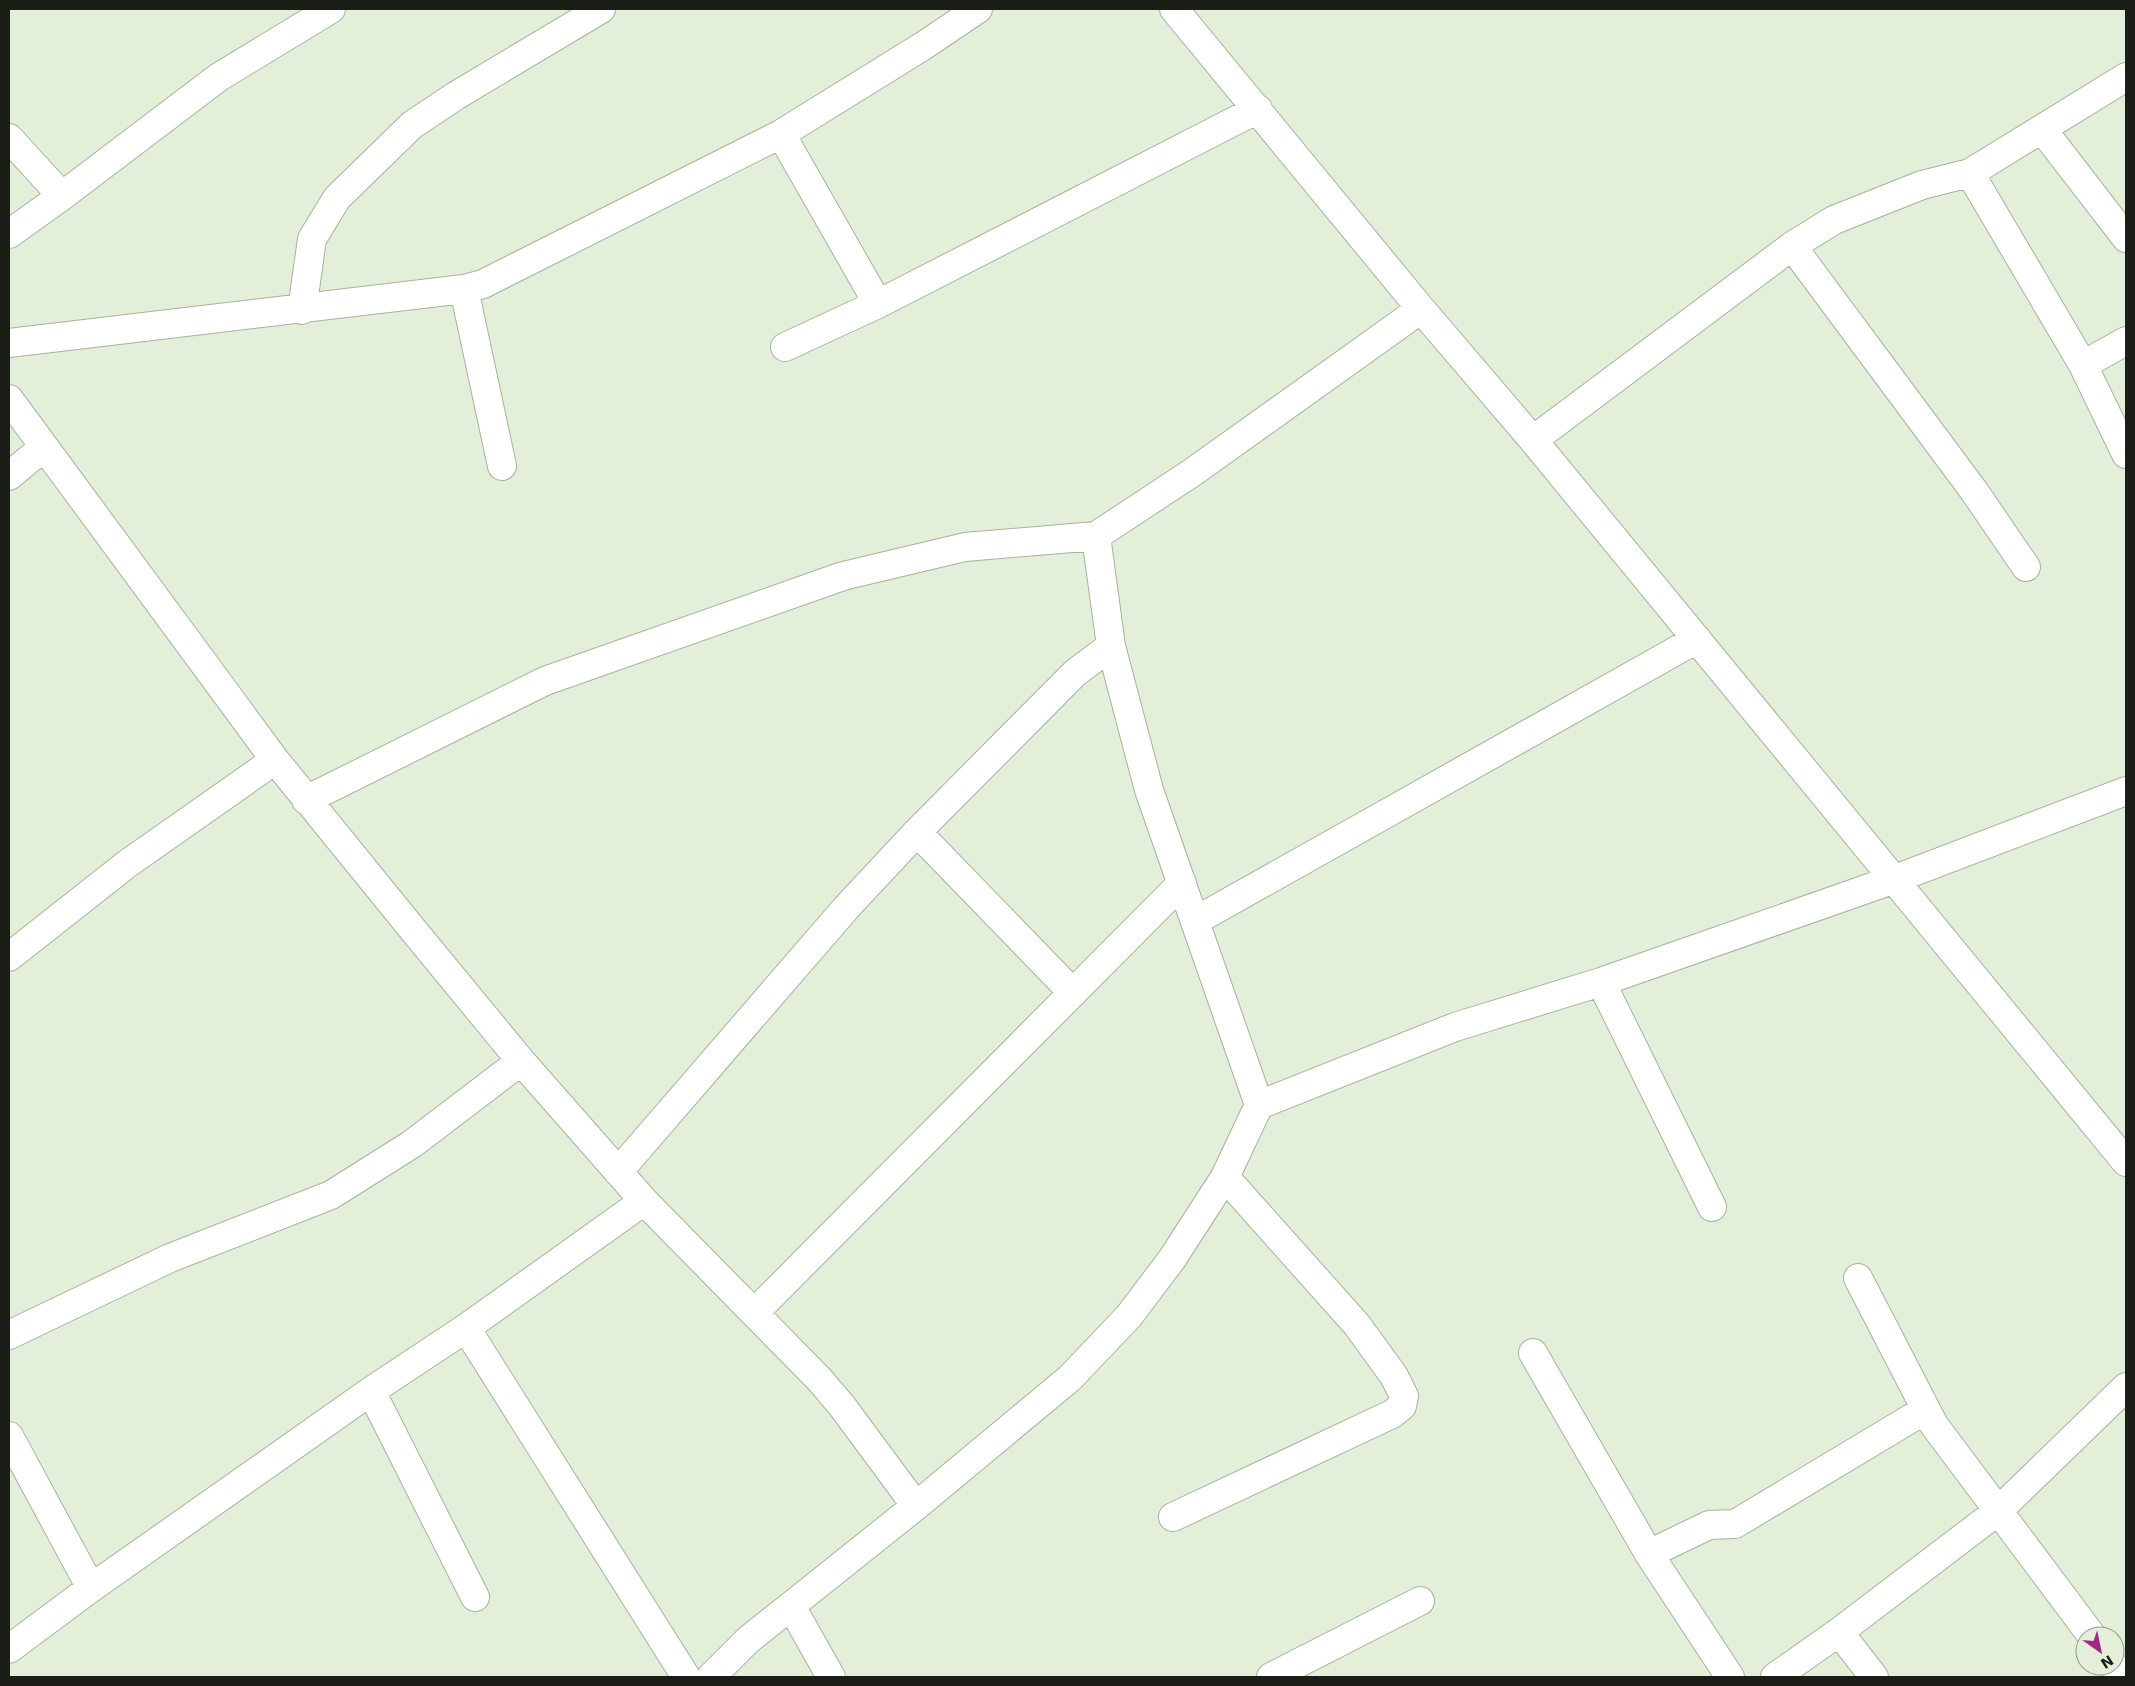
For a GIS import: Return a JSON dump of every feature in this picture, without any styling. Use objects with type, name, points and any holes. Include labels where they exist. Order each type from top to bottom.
[{"type":"street","points":[[9,234],[219,77],[331,9]]},
{"type":"street","points":[[302,310],[312,239],[337,198],[412,125],[458,95],[601,9]]},
{"type":"street","points":[[9,343],[302,310],[464,289],[483,284],[781,134],[923,46],[978,9]]},
{"type":"street","points":[[1174,9],[1421,309],[1533,440],[2126,1162]]},
{"type":"street","points":[[1533,440],[1792,246],[1834,220],[1922,185],[1970,173],[2126,76]]},
{"type":"street","points":[[785,347],[878,304],[1258,109]]},
{"type":"street","points":[[2042,129],[2126,238]]},
{"type":"street","points":[[781,134],[878,304]]},
{"type":"street","points":[[9,138],[62,196]]},
{"type":"street","points":[[1970,173],[2083,365],[2126,454]]},
{"type":"street","points":[[1792,246],[1974,491],[2026,566]]},
{"type":"street","points":[[464,289],[502,466]]},
{"type":"street","points":[[306,800],[545,681],[834,579],[966,547],[1096,536],[1193,472],[1421,309]]},
{"type":"street","points":[[2083,365],[2126,341]]},
{"type":"street","points":[[9,399],[306,800],[521,1061],[618,1172],[644,1201],[819,1379],[842,1406],[916,1506]]},
{"type":"street","points":[[9,476],[44,447]]},
{"type":"street","points":[[1096,536],[1111,646],[1149,790],[1259,1105]]},
{"type":"street","points":[[1195,921],[1697,639]]},
{"type":"street","points":[[618,1172],[846,908],[917,832],[1075,673],[1111,646]]},
{"type":"street","points":[[9,957],[126,864],[275,760]]},
{"type":"street","points":[[711,1677],[748,1640],[916,1506],[1070,1378],[1129,1316],[1172,1259],[1225,1177],[1259,1105],[1455,1027],[1601,982],[1895,879],[2126,791]]},
{"type":"street","points":[[917,832],[1073,993]]},
{"type":"street","points":[[754,1312],[1182,883]]},
{"type":"street","points":[[1601,982],[1712,1207]]},
{"type":"street","points":[[9,1334],[170,1258],[331,1195],[412,1144],[521,1061]]},
{"type":"street","points":[[1173,1517],[1392,1414],[1402,1406],[1404,1396],[1394,1376],[1357,1325],[1225,1177]]},
{"type":"street","points":[[9,1650],[91,1588],[371,1391],[466,1328],[644,1201]]},
{"type":"street","points":[[1858,1278],[1925,1410],[2084,1626]]},
{"type":"street","points":[[466,1328],[686,1677]]},
{"type":"street","points":[[1533,1353],[1648,1554],[1730,1677]]},
{"type":"street","points":[[1774,1677],[1839,1632],[1998,1511],[2126,1386]]},
{"type":"street","points":[[371,1391],[475,1597]]},
{"type":"street","points":[[1648,1554],[1709,1525],[1735,1524],[1925,1410]]},
{"type":"street","points":[[9,1436],[91,1588]]},
{"type":"street","points":[[1271,1677],[1420,1601]]},
{"type":"street","points":[[791,1606],[831,1677]]},
{"type":"street","points":[[1839,1632],[1874,1677]]}]
